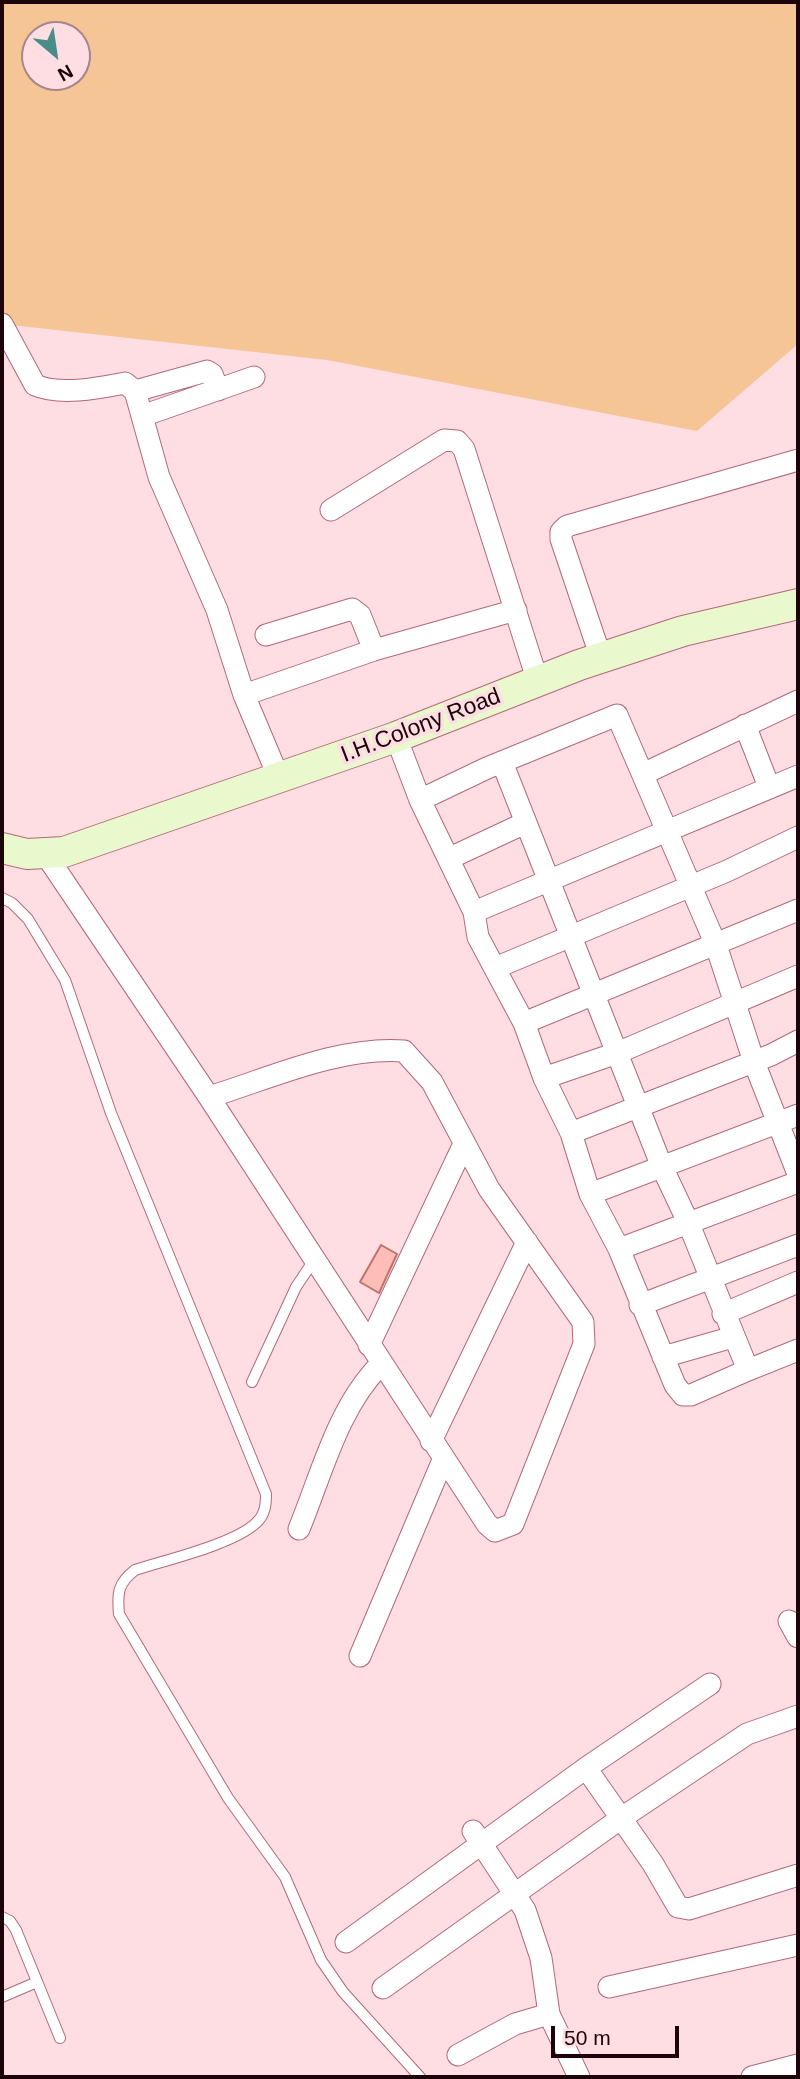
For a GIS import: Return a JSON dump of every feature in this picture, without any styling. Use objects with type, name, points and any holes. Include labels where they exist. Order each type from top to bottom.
[{"type":"street","points":[[2,324],[35,384],[50,388],[84,388],[125,383],[135,390],[155,467],[217,610],[244,695],[279,778]]},
{"type":"street","points":[[135,390],[207,371],[212,374],[218,390]]},
{"type":"street","points":[[142,416],[254,377]]},
{"type":"street","points":[[331,510],[444,440],[457,441],[464,449],[538,681]]},
{"type":"street","points":[[601,658],[561,539],[561,532],[567,526],[798,460]]},
{"type":"street","name":"I.H.Colony Road","points":[[46,855],[64,852],[396,737],[601,658],[683,631],[798,604]]},
{"type":"street","points":[[266,635],[352,609],[360,615],[374,650]]},
{"type":"street","points":[[244,695],[374,650],[516,610]]},
{"type":"street","points":[[643,774],[798,701]]},
{"type":"street","points":[[420,800],[502,762],[617,715],[688,886],[716,945],[754,1062],[798,1174]]},
{"type":"street","points":[[746,725],[769,787]]},
{"type":"street","points":[[396,737],[420,800],[474,912],[478,937],[524,1023],[544,1078],[571,1133],[590,1194],[619,1249],[675,1385],[683,1395],[691,1395],[798,1350]]},
{"type":"street","points":[[502,762],[596,994],[662,1167],[688,1222],[723,1314],[748,1370]]},
{"type":"street","points":[[474,912],[551,883],[798,776]]},
{"type":"street","points":[[450,858],[525,823]]},
{"type":"street","points":[[495,968],[776,850],[798,836]]},
{"type":"street","points":[[2,848],[27,855],[46,855],[209,1097],[487,1524],[495,1531],[513,1524],[584,1345],[583,1322],[576,1307],[489,1189],[463,1146],[432,1082],[404,1051],[382,1049],[353,1053],[209,1097]]},
{"type":"street","points":[[524,1023],[798,910]]},
{"type":"street","points":[[544,1078],[617,1053],[798,976]]},
{"type":"street","points":[[571,1133],[754,1062],[798,1041]]},
{"type":"street","points":[[590,1194],[798,1115]]},
{"type":"street","points":[[369,1345],[463,1146]]},
{"type":"street","points":[[619,1249],[798,1182]]},
{"type":"street","points":[[431,1441],[527,1242]]},
{"type":"street","points":[[640,1305],[798,1245]]},
{"type":"street","points":[[723,1314],[798,1282]]},
{"type":"street","points":[[663,1357],[733,1337]]},
{"type":"street","points":[[299,1529],[345,1416],[366,1379],[381,1364]]},
{"type":"street","points":[[360,1656],[443,1460]]},
{"type":"street","points":[[346,1942],[477,1838],[710,1684]]},
{"type":"street","points":[[383,1988],[620,1819],[753,1731],[798,1716]]},
{"type":"street","points":[[586,1768],[664,1882],[678,1907],[689,1909],[798,1875]]},
{"type":"street","points":[[477,1838],[514,1894],[535,1935],[549,2014],[576,2071]]},
{"type":"street","points":[[609,1987],[798,1945]]},
{"type":"street","points":[[458,2055],[515,2024],[549,2014]]},
{"type":"street","points":[[752,2077],[798,2065]]},
{"type":"lane","points":[[2,898],[12,903],[28,919],[65,980],[111,1113],[265,1494],[267,1507],[257,1522],[239,1535],[135,1570],[123,1580],[117,1591],[120,1614],[228,1798],[285,1877],[321,1960],[343,1992],[420,2077]]},
{"type":"lane","points":[[252,1382],[296,1287],[314,1260]]},
{"type":"lane","points":[[2,1917],[10,1921],[16,1930],[60,2038]]},
{"type":"lane","points":[[2,1997],[37,1982]]},
{"type":"shaded area","points":[[2,2],[798,2],[798,344],[697,431],[327,360],[2,324]]},
{"type":"building","points":[[381,1245],[397,1254],[379,1293],[360,1282]]}]
